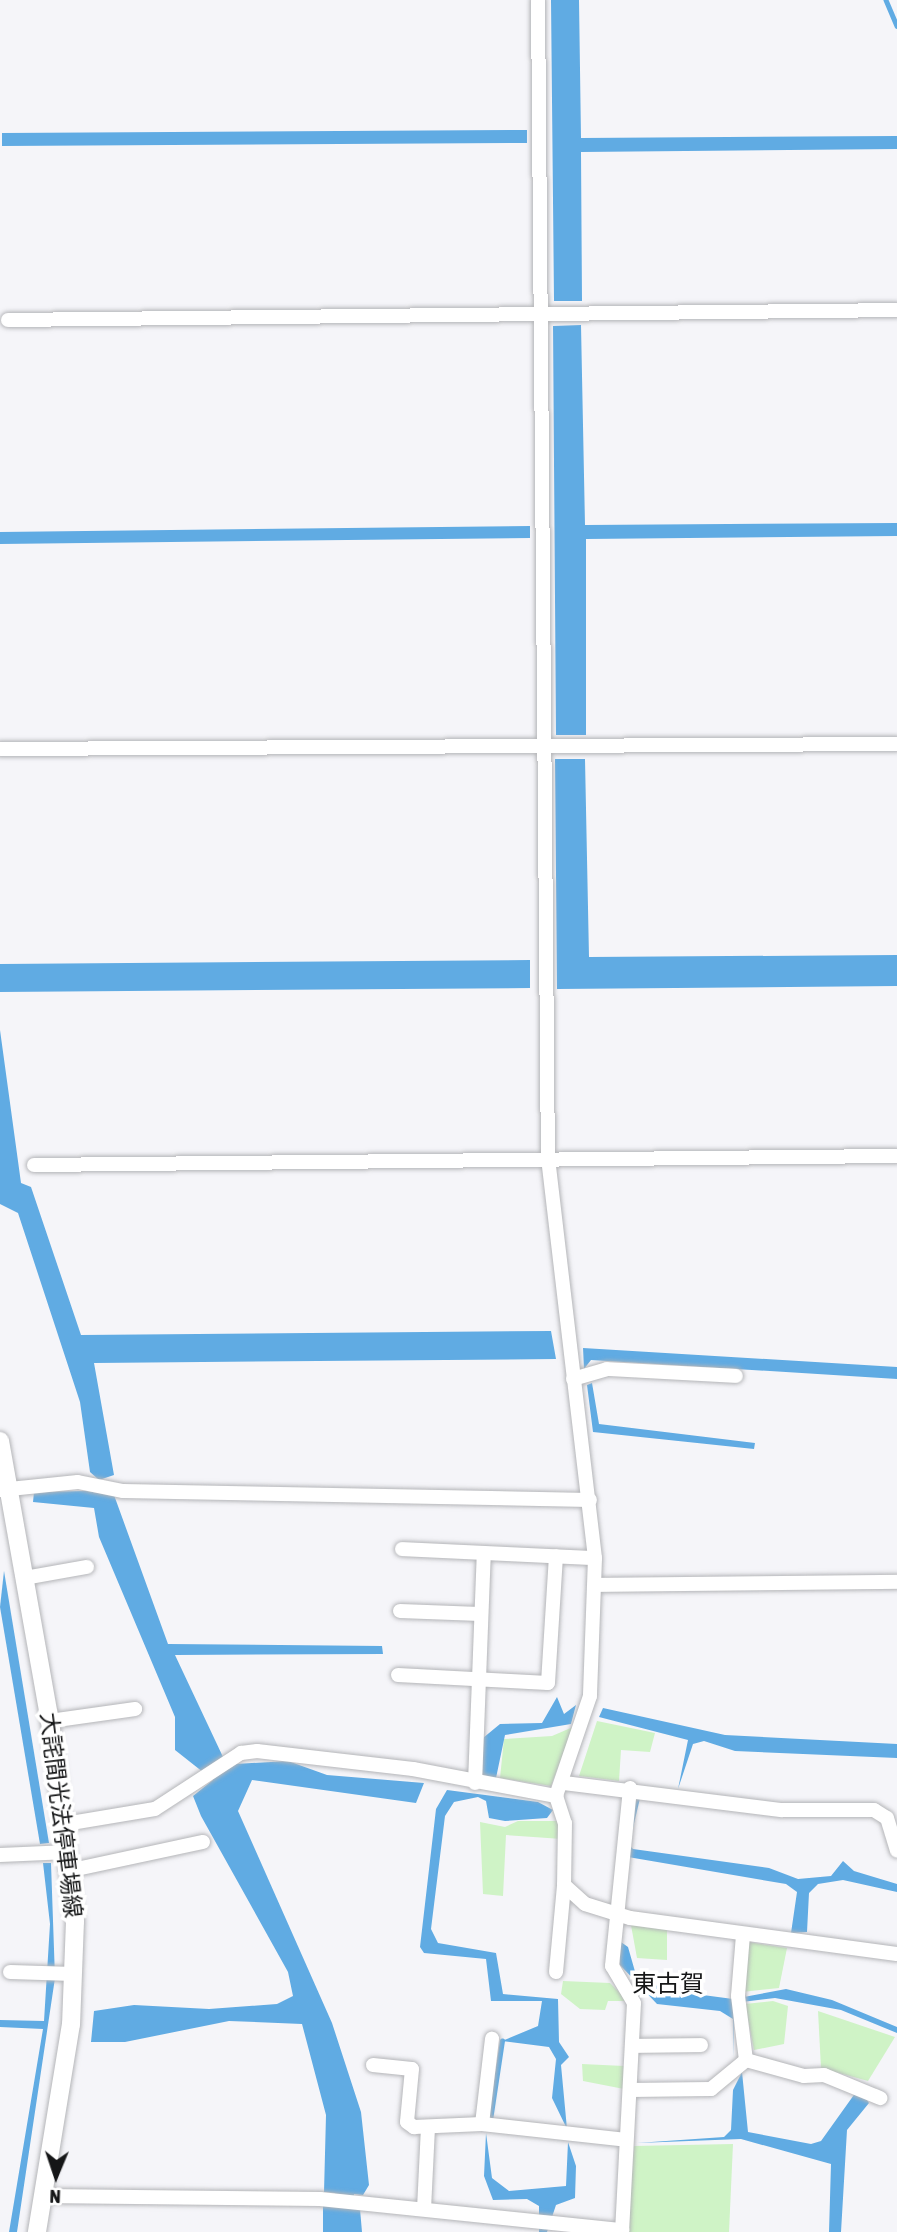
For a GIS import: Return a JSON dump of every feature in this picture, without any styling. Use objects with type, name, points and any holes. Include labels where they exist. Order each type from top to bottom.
[{"type":"main road","name":"大詫間光法停車場線","points":[[0,1441],[5,1488],[25,1578],[50,1721],[70,1861],[37,2232]]},
{"type":"street","points":[[538,0],[548,1158],[595,1558],[590,1696],[564,1783],[556,1796]]},
{"type":"street","points":[[8,320],[897,310]]},
{"type":"street","points":[[0,750],[897,744]]},
{"type":"street","points":[[34,1165],[897,1156]]},
{"type":"street","points":[[573,1379],[607,1369],[736,1376]]},
{"type":"street","points":[[5,1488],[96,1485],[112,1489],[590,1500]]},
{"type":"street","points":[[402,1549],[595,1558]]},
{"type":"street","points":[[475,1783],[476,1677],[484,1553]]},
{"type":"street","points":[[398,1675],[476,1677],[548,1683],[556,1556]]},
{"type":"street","points":[[25,1578],[87,1567]]},
{"type":"street","points":[[595,1585],[897,1582]]},
{"type":"street","points":[[400,1611],[480,1614]]},
{"type":"street","points":[[50,1721],[135,1709]]},
{"type":"street","points":[[65,1824],[155,1809],[220,1765],[257,1751],[556,1796]]},
{"type":"street","points":[[564,1783],[629,1788],[771,1809],[874,1810],[887,1818],[897,1850]]},
{"type":"street","points":[[42,2196],[332,2200],[622,2231],[634,2003],[612,1966],[614,1913],[629,1788]]},
{"type":"street","points":[[556,1796],[565,1823],[565,1885],[556,1972]]},
{"type":"street","points":[[0,1855],[70,1861],[203,1842]]},
{"type":"street","points":[[565,1885],[573,1898],[614,1913],[743,1935],[897,1954]]},
{"type":"street","points":[[743,1935],[738,2000],[746,2060]]},
{"type":"street","points":[[10,1972],[60,1974]]},
{"type":"street","points":[[482,2124],[492,2039]]},
{"type":"street","points":[[633,2046],[701,2045]]},
{"type":"street","points":[[630,2090],[711,2089],[746,2060]]},
{"type":"street","points":[[746,2060],[792,2074],[824,2076],[880,2098]]},
{"type":"street","points":[[373,2065],[412,2069],[407,2122],[428,2127],[482,2124],[626,2140]]},
{"type":"street","points":[[424,2209],[428,2127]]},
{"type":"green space","points":[[597,1721],[655,1733],[650,1752],[621,1750],[619,1781],[579,1776]]},
{"type":"green space","points":[[573,1727],[551,1786],[500,1778],[504,1739],[552,1736]]},
{"type":"green space","points":[[518,1821],[559,1821],[562,1839],[506,1835],[503,1896],[483,1894],[480,1822],[505,1827]]},
{"type":"green space","points":[[631,1925],[667,1926],[667,1960],[637,1958]]},
{"type":"green space","points":[[748,1942],[787,1948],[779,1988],[742,1992]]},
{"type":"green space","points":[[563,1981],[610,1983],[628,2001],[608,2001],[605,2010],[580,2009],[561,1994]]},
{"type":"green space","points":[[773,2001],[788,2006],[784,2044],[754,2050],[745,2004]]},
{"type":"green space","points":[[818,2011],[895,2037],[868,2081],[821,2068]]},
{"type":"green space","points":[[582,2064],[624,2066],[624,2089],[583,2081]]},
{"type":"green space","points":[[733,2144],[729,2232],[628,2232],[634,2146]]},
{"type":"water","points":[[551,0],[579,0],[581,138],[897,136],[897,149],[581,152],[582,301],[554,301]]},
{"type":"water","points":[[527,130],[527,143],[2,146],[2,133]]},
{"type":"water","points":[[581,325],[585,525],[897,523],[897,536],[586,539],[586,735],[556,735],[553,326]]},
{"type":"water","points":[[530,526],[530,538],[0,544],[0,532]]},
{"type":"water","points":[[555,759],[585,759],[589,957],[897,955],[897,986],[557,989]]},
{"type":"water","points":[[530,960],[530,988],[0,992],[0,964]]},
{"type":"water","points":[[0,1030],[21,1183],[31,1187],[81,1335],[551,1331],[556,1359],[94,1363],[114,1475],[99,1480],[90,1472],[80,1402],[18,1213],[0,1204]]},
{"type":"water","points":[[583,1348],[897,1367],[897,1379],[591,1360],[584,1369]]},
{"type":"water","points":[[592,1383],[599,1424],[755,1443],[754,1449],[593,1432],[587,1385]]},
{"type":"water","points":[[86,1491],[114,1495],[168,1644],[382,1646],[383,1654],[175,1655],[223,1757],[235,1764],[288,1761],[327,1775],[424,1783],[416,1803],[252,1780],[238,1811],[332,2023],[361,2112],[369,2185],[363,2195],[354,2194],[352,2208],[360,2209],[362,2232],[323,2232],[323,2205],[334,2206],[335,2193],[324,2192],[326,2115],[302,2024],[229,2021],[125,2042],[91,2042],[94,2011],[134,2005],[209,2009],[277,2004],[293,1996],[288,1972],[201,1816],[193,1796],[213,1780],[175,1750],[175,1717],[99,1537],[94,1508],[33,1502],[34,1492]]},
{"type":"water","points":[[4,1571],[49,1843],[40,1844],[0,1607]]},
{"type":"water","points":[[557,1697],[564,1714],[576,1705],[571,1724],[505,1735],[496,1778],[482,1777],[483,1738],[500,1724],[542,1723]]},
{"type":"water","points":[[603,1708],[725,1735],[897,1744],[897,1758],[735,1751],[704,1741],[693,1744],[678,1789],[688,1740],[599,1717]]},
{"type":"water","points":[[447,1790],[538,1802],[553,1810],[547,1818],[505,1821],[489,1818],[486,1801],[478,1797],[454,1802],[445,1816],[431,1929],[438,1943],[496,1953],[503,1994],[558,1999],[559,2042],[569,2057],[561,2065],[567,2129],[552,2098],[556,2059],[549,2047],[502,2041],[538,2026],[542,2001],[491,2001],[486,1959],[424,1953],[420,1947],[436,1809]]},
{"type":"water","points":[[632,1798],[640,1798],[629,1845],[633,1849],[769,1868],[798,1879],[831,1876],[843,1861],[854,1871],[897,1884],[897,1892],[843,1880],[818,1884],[809,1893],[807,1932],[791,1933],[797,1892],[786,1884],[628,1857]]},
{"type":"water","points":[[43,1863],[51,1863],[55,1978],[17,2232],[9,2232],[43,2029],[0,2027],[0,2020],[44,2021],[50,1924]]},
{"type":"water","points":[[618,1940],[628,1947],[636,1975],[665,1990],[733,1999],[786,1989],[832,2000],[897,2027],[897,2033],[841,2010],[775,1998],[734,2003],[733,2058],[733,2019],[720,2011],[657,2004],[620,1965]]},
{"type":"water","points":[[742,2072],[748,2132],[811,2144],[821,2141],[856,2092],[869,2103],[847,2130],[841,2232],[829,2232],[831,2164],[741,2139],[637,2143],[724,2137],[731,2130],[733,2090]]},
{"type":"water","points":[[486,2133],[492,2178],[509,2191],[566,2186],[568,2142],[576,2166],[575,2198],[556,2205],[547,2232],[539,2232],[539,2206],[527,2199],[493,2200],[484,2176]]},
{"type":"waterway","points":[[886,0],[897,26]]},
{"type":"waterway","points":[[490,2120],[502,2041]]},
{"type":"district","name":"東古賀","points":[[668,1984]]}]
